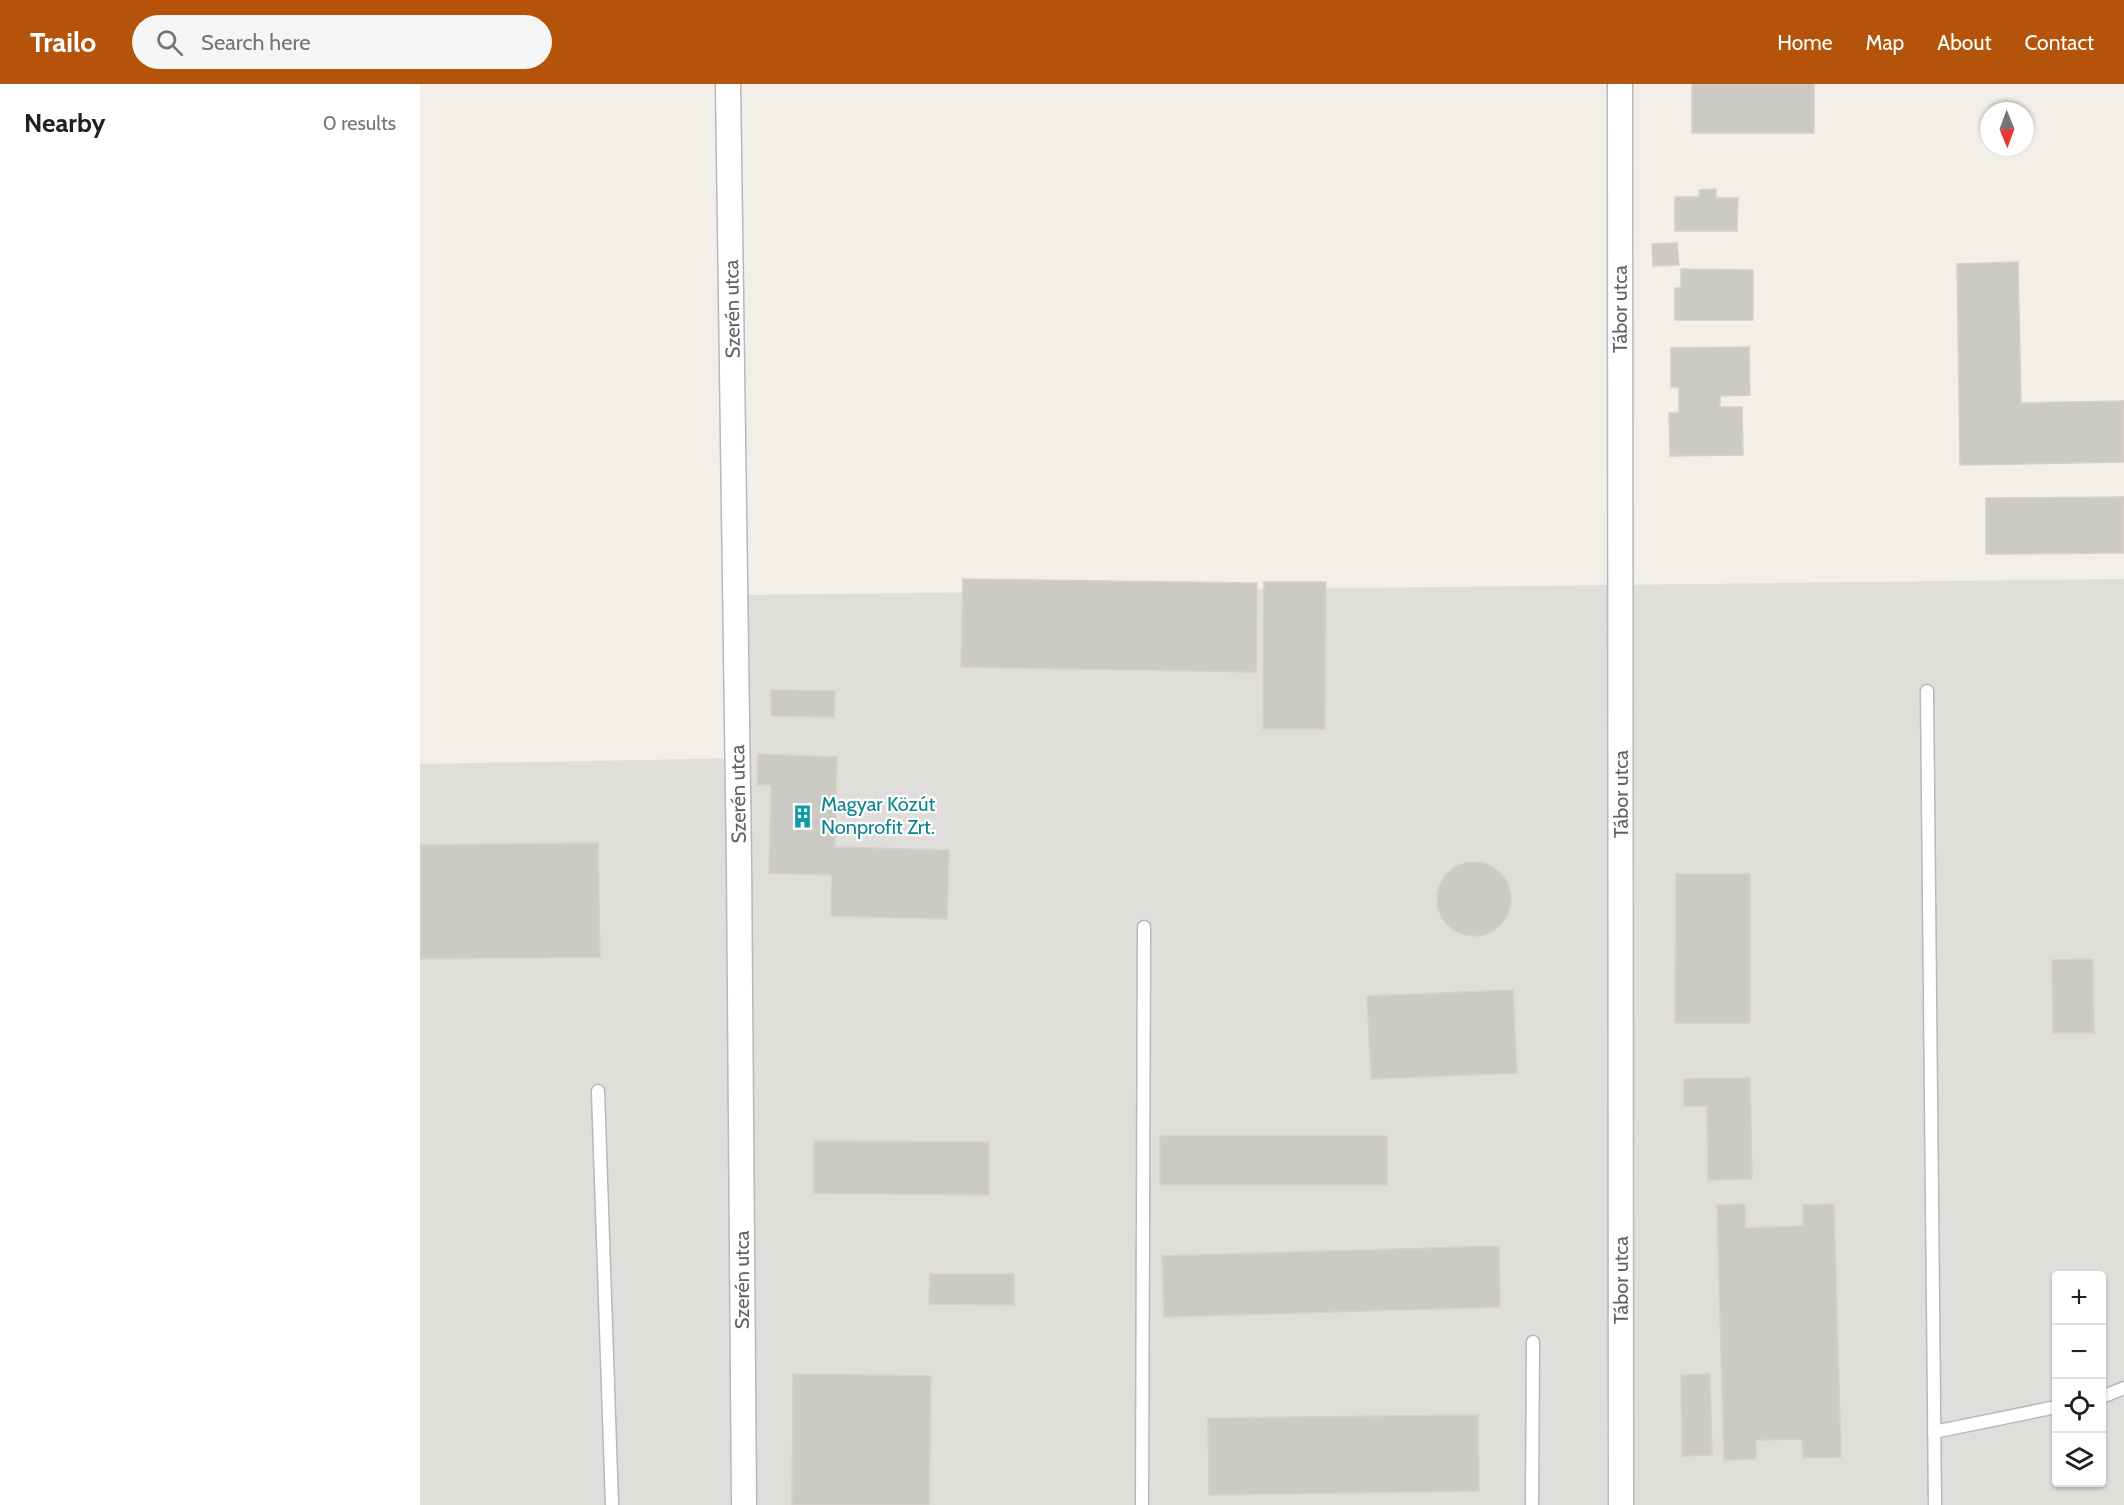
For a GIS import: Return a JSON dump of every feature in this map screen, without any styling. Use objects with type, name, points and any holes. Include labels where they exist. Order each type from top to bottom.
[{"type":"street","name":"Szerén utca","points":[[728,84],[739,863],[744,1505]]},
{"type":"street","name":"Tábor utca","points":[[1620,84],[1621,1505]]},
{"type":"lane","points":[[1927,691],[1935,1505]]},
{"type":"lane","points":[[1142,1505],[1144,927]]},
{"type":"lane","points":[[598,1091],[612,1505]]},
{"type":"lane","points":[[1532,1505],[1533,1342]]},
{"type":"lane","points":[[2106,1395],[2124,1388]]},
{"type":"lane","points":[[1934,1432],[2052,1408]]},
{"type":"shaded area","points":[[2124,579],[2124,1505],[420,1505],[420,764],[747,758],[744,595]]},
{"type":"building","points":[[1692,84],[1814,84],[1814,133],[1692,133]]},
{"type":"building","points":[[1716,189],[1716,198],[1738,198],[1737,231],[1675,231],[1675,197],[1699,197],[1699,190]]},
{"type":"building","points":[[1677,243],[1679,265],[1653,266],[1652,244]]},
{"type":"building","points":[[2018,262],[2021,403],[2124,401],[2124,462],[1960,465],[1957,264]]},
{"type":"building","points":[[1681,269],[1753,270],[1753,320],[1675,320],[1675,288],[1681,288]]},
{"type":"building","points":[[1749,347],[1750,395],[1720,396],[1720,407],[1742,407],[1743,455],[1670,456],[1669,413],[1679,413],[1679,387],[1671,387],[1671,348]]},
{"type":"building","points":[[2124,497],[2124,553],[1986,554],[1986,498]]},
{"type":"building","points":[[963,579],[1257,583],[1256,672],[961,667]]},
{"type":"building","points":[[1264,582],[1326,582],[1325,729],[1263,729]]},
{"type":"building","points":[[771,690],[835,691],[834,717],[771,716]]},
{"type":"building","name":"Magyar Közút Nonprofit Zrt.","points":[[758,754],[837,757],[835,847],[949,850],[947,919],[831,916],[832,875],[769,873],[771,785],[757,785]]},
{"type":"building","points":[[598,843],[600,957],[420,959],[420,845]]},
{"type":"building","points":[[1481,862],[1501,872],[1509,885],[1511,899],[1509,913],[1501,926],[1488,934],[1467,936],[1447,926],[1439,913],[1437,892],[1447,872],[1460,864]]},
{"type":"building","points":[[1676,874],[1750,874],[1750,1023],[1675,1023]]},
{"type":"building","points":[[2093,959],[2094,1033],[2053,1033],[2052,960]]},
{"type":"building","points":[[1513,990],[1517,1073],[1371,1079],[1367,996]]},
{"type":"building","points":[[1750,1078],[1752,1179],[1708,1180],[1707,1106],[1684,1106],[1684,1079]]},
{"type":"building","points":[[1160,1136],[1387,1136],[1387,1185],[1160,1185]]},
{"type":"building","points":[[814,1141],[989,1142],[989,1195],[814,1193]]},
{"type":"building","points":[[1745,1204],[1745,1228],[1803,1226],[1803,1205],[1834,1204],[1841,1457],[1803,1458],[1802,1439],[1756,1440],[1756,1459],[1724,1460],[1717,1205]]},
{"type":"building","points":[[1499,1246],[1500,1307],[1164,1317],[1162,1256]]},
{"type":"building","points":[[930,1274],[1014,1274],[1014,1305],[929,1304]]},
{"type":"building","points":[[793,1374],[931,1376],[929,1505],[792,1505]]},
{"type":"building","points":[[1710,1374],[1712,1455],[1682,1456],[1681,1375]]},
{"type":"building","points":[[1478,1415],[1479,1491],[1209,1495],[1208,1418]]},
{"type":"place","name":"Magyar Közút Nonprofit Zrt.","points":[[803,816]]}]
